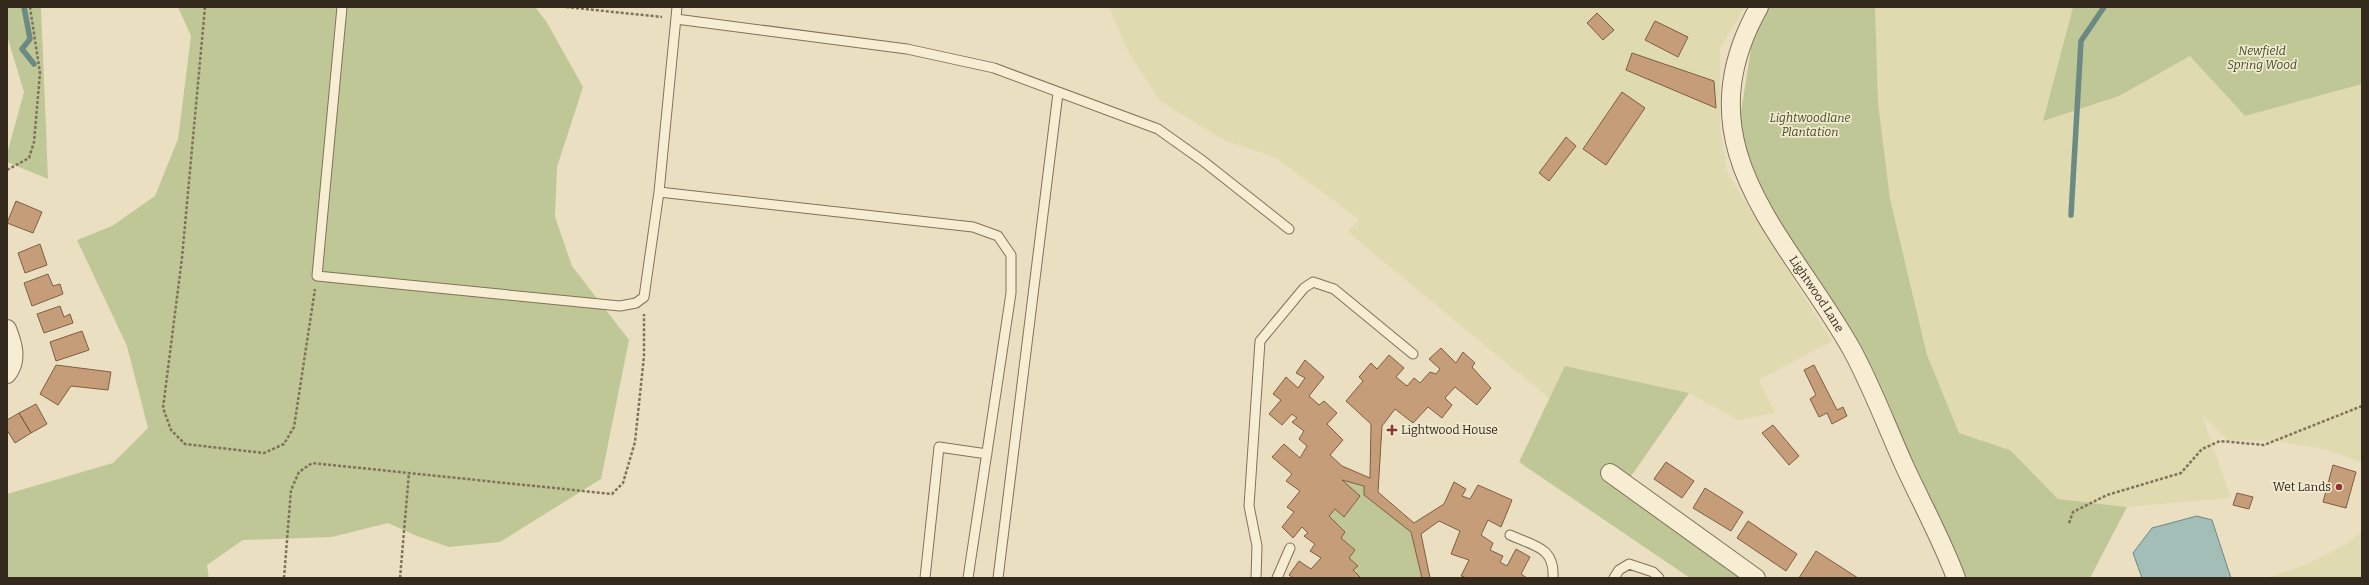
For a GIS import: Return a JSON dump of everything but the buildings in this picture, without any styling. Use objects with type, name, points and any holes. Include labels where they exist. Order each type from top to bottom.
[{"type":"street","name":"Lightwood Lane","points":[[1758,7],[1748,27],[1731,76],[1730,114],[1738,159],[1772,228],[1852,350],[1956,578]]},
{"type":"street","points":[[7,329],[13,344],[14,360],[7,374]]},
{"type":"street","points":[[1610,473],[1756,578]]},
{"type":"lane","points":[[342,7],[317,276],[620,306],[636,303],[644,297],[660,192],[677,7]]},
{"type":"lane","points":[[676,19],[907,49],[994,68],[1158,129],[1203,161],[1289,230]]},
{"type":"lane","points":[[998,578],[1058,93]]},
{"type":"lane","points":[[660,192],[973,227],[998,236],[1011,255],[1011,293],[968,578]]},
{"type":"lane","points":[[1256,578],[1257,546],[1249,506],[1260,341],[1304,288],[1313,282],[1334,289],[1413,354]]},
{"type":"lane","points":[[925,578],[939,447],[987,454]]},
{"type":"lane","points":[[1510,535],[1546,552],[1554,563],[1553,578]]},
{"type":"lane","points":[[1276,578],[1290,548]]},
{"type":"lane","points":[[1614,578],[1619,570],[1629,564],[1653,572],[1659,578]]},
{"type":"path","points":[[7,170],[28,158],[34,142],[40,74],[30,7]]},
{"type":"path","points":[[205,7],[182,258],[163,408],[171,430],[185,444],[264,453],[284,444],[294,427],[317,276]]},
{"type":"path","points":[[566,7],[676,19]]},
{"type":"path","points":[[284,578],[291,490],[299,472],[312,463],[612,494],[623,483],[635,442],[644,356],[644,297]]},
{"type":"path","points":[[2070,523],[2073,512],[2107,495],[2182,473],[2202,449],[2220,441],[2264,445],[2362,406]]},
{"type":"path","points":[[400,578],[410,473]]},
{"type":"shaded area","points":[[1109,7],[1745,7],[1720,48],[1720,128],[1728,174],[1832,341],[1759,380],[1775,413],[1738,420],[1689,393],[1566,366],[1550,399],[1348,232],[1359,219],[1276,158],[1222,139],[1160,101],[1128,51]]},
{"type":"shaded area","points":[[1875,7],[2073,7],[2043,120],[2119,96],[2190,56],[2245,116],[2362,84],[2362,463],[2328,450],[2278,441],[2228,440],[2202,415],[2231,498],[2127,507],[2058,499],[2010,450],[1959,433],[1927,355],[1890,199],[1878,103]]},
{"type":"shaded area","points":[[2362,532],[2362,578],[2266,578],[2306,565],[2346,544]]},
{"type":"green space","points":[[7,7],[41,7],[48,179],[7,162],[7,154],[24,92],[7,36]]},
{"type":"green space","points":[[178,7],[535,7],[546,21],[583,87],[557,167],[555,217],[572,266],[629,340],[601,479],[500,542],[449,547],[417,536],[388,523],[332,537],[243,540],[207,565],[209,578],[7,578],[7,494],[113,463],[148,428],[127,346],[77,240],[112,226],[155,196],[178,139],[191,36]]},
{"type":"green space","name":"Lightwoodlane Plantation","points":[[1767,7],[1875,7],[1878,103],[1890,199],[1927,355],[1959,433],[2010,450],[2058,499],[2127,507],[2090,578],[1966,578],[1865,360],[1755,182],[1738,131],[1754,29]]},
{"type":"green space","name":"Newfield Spring Wood","points":[[2073,7],[2362,7],[2362,84],[2245,116],[2190,56],[2119,96],[2043,121]]},
{"type":"green space","points":[[1565,366],[1689,393],[1627,482],[1745,578],[1690,578],[1519,462]]},
{"type":"green space","points":[[1342,480],[1364,486],[1364,495],[1411,532],[1422,578],[1361,578],[1353,570],[1357,566],[1349,558],[1355,550],[1341,538],[1345,532],[1329,516],[1335,509],[1344,517],[1360,496]]},
{"type":"water","points":[[2197,516],[2212,520],[2231,578],[2142,578],[2133,553],[2152,528]]},
{"type":"waterway","points":[[24,7],[30,39],[22,49],[34,64]]},
{"type":"waterway","points":[[2071,215],[2081,41],[2104,7]]},
{"type":"place","name":"Lightwood House","points":[[1392,430]]},
{"type":"place","name":"Wet Lands","points":[[2339,487]]}]
